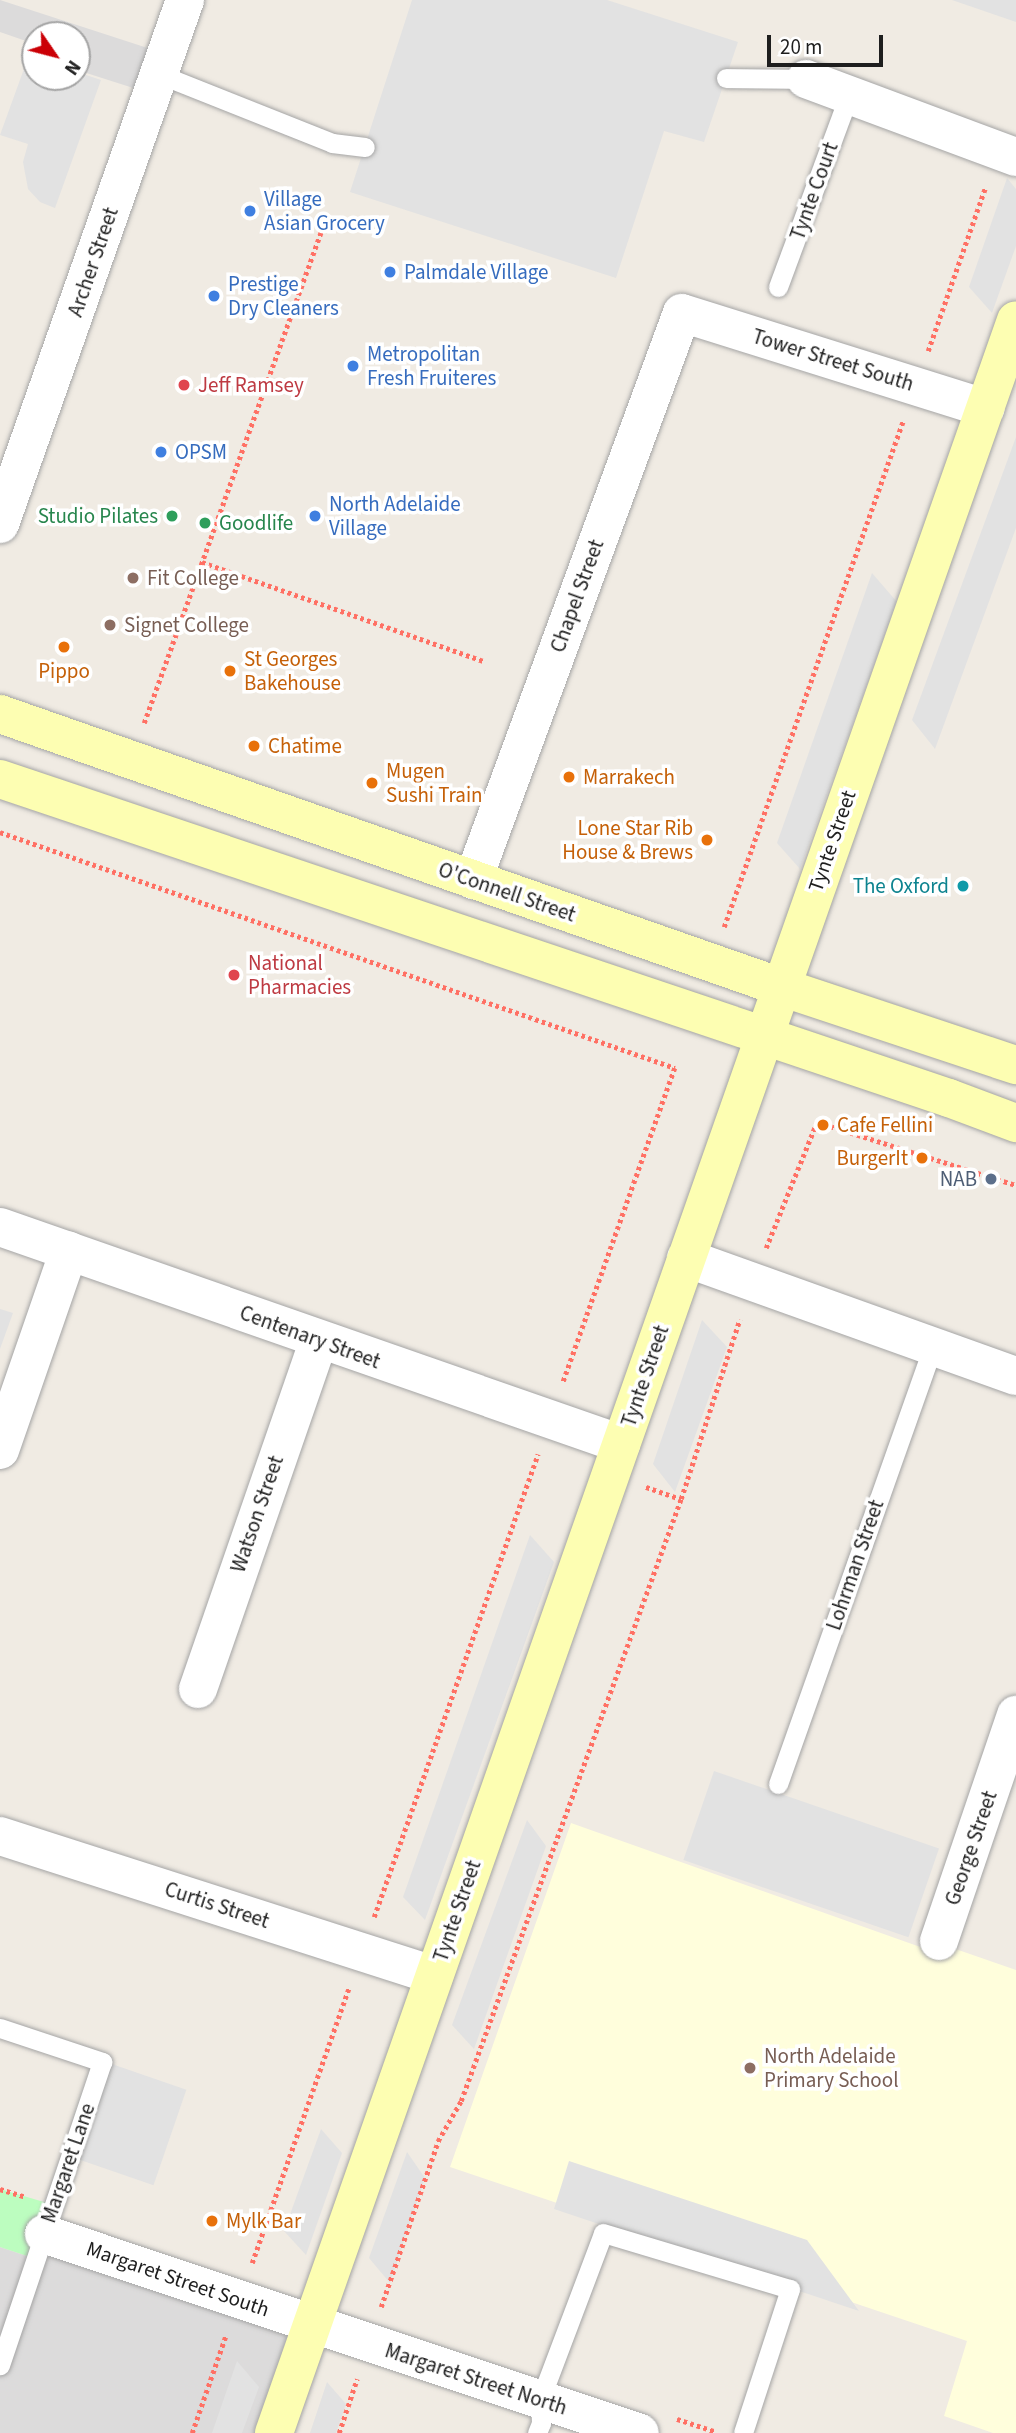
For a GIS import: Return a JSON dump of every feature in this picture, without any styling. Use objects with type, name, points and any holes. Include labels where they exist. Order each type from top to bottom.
[{"type":"street","name":"Archer Street","points":[[0,524],[10,462],[185,0]]},
{"type":"street","points":[[806,79],[1007,154]]},
{"type":"street","name":"Tower Street South","points":[[682,313],[985,408]]},
{"type":"street","name":"Chapel Street","points":[[473,880],[682,313]]},
{"type":"street","name":"Tynte Street","points":[[274,2433],[1016,320]]},
{"type":"street","name":"O'Connell Street","points":[[0,714],[781,987],[1016,1065]]},
{"type":"street","points":[[0,779],[1016,1123]]},
{"type":"street","name":"Centenary Street","points":[[0,1227],[550,1422],[621,1444]]},
{"type":"street","points":[[0,1450],[69,1251]]},
{"type":"street","points":[[686,1258],[1016,1376]]},
{"type":"street","name":"Watson Street","points":[[198,1689],[319,1340]]},
{"type":"street","name":"George Street","points":[[939,1941],[1016,1715]]},
{"type":"street","name":"Curtis Street","points":[[0,1836],[434,1975]]},
{"type":"street","name":"Margaret Street South","points":[[44,2234],[312,2325]]},
{"type":"street","name":"Margaret Street North","points":[[312,2325],[538,2416],[640,2433]]},
{"type":"lane","points":[[159,74],[331,143],[365,147]]},
{"type":"lane","points":[[726,78],[806,79]]},
{"type":"lane","name":"Tynte Court","points":[[778,287],[849,95]]},
{"type":"lane","name":"Lohrman Street","points":[[778,1784],[933,1346]]},
{"type":"lane","name":"Margaret Lane","points":[[0,2028],[102,2062],[0,2365]]},
{"type":"lane","points":[[538,2416],[603,2233],[790,2290],[743,2433]]},
{"type":"path","points":[[926,357],[1007,154]]},
{"type":"path","points":[[131,760],[322,229]]},
{"type":"path","points":[[721,935],[907,410]]},
{"type":"path","points":[[202,562],[483,661]]},
{"type":"path","points":[[0,832],[675,1068],[373,1922]]},
{"type":"path","points":[[377,2319],[438,2141],[461,2101],[681,1499],[753,1282],[817,1122],[1016,1185]]},
{"type":"path","points":[[248,2273],[351,1983]]},
{"type":"path","points":[[192,2433],[230,2324]]},
{"type":"path","points":[[339,2433],[359,2374]]},
{"type":"shaded area","points":[[0,0],[65,21],[21,21],[21,39],[0,32]]},
{"type":"shaded area","points":[[412,0],[607,0],[738,42],[704,142],[664,131],[616,278],[350,192]]},
{"type":"shaded area","points":[[952,0],[1016,0],[1016,22]]},
{"type":"shaded area","points":[[91,30],[166,54],[152,94],[91,74]]},
{"type":"shaded area","points":[[21,77],[21,91],[91,91],[91,77],[101,80],[55,208],[40,202],[28,189],[23,162],[28,144],[0,135]]},
{"type":"shaded area","points":[[1007,178],[1016,189],[1016,246],[992,313],[969,287]]},
{"type":"shaded area","points":[[1016,437],[1016,528],[935,749],[912,720]]},
{"type":"shaded area","points":[[872,573],[897,602],[800,869],[777,843]]},
{"type":"shaded area","points":[[0,1309],[13,1313],[0,1349]]},
{"type":"shaded area","points":[[702,1320],[727,1347],[675,1492],[653,1464]]},
{"type":"shaded area","points":[[530,1535],[554,1562],[425,1920],[403,1897]]},
{"type":"shaded area","points":[[714,1771],[939,1848],[908,1937],[683,1860]]},
{"type":"shaded area","points":[[527,1820],[546,1846],[474,2049],[452,2025]]},
{"type":"shaded area","name":"North Adelaide Primary School","points":[[571,1823],[940,1954],[944,1945],[1016,1970],[1016,2433],[993,2433],[944,2416],[967,2341],[450,2167]]},
{"type":"shaded area","points":[[106,2062],[186,2090],[153,2185],[73,2157]]},
{"type":"shaded area","points":[[321,2129],[342,2153],[306,2255],[284,2231]]},
{"type":"shaded area","points":[[407,2152],[425,2178],[390,2283],[369,2258]]},
{"type":"shaded area","points":[[569,2161],[807,2240],[859,2311],[554,2209]]},
{"type":"shaded area","points":[[44,2234],[312,2325],[274,2433],[0,2433],[0,2247],[36,2259]]},
{"type":"shaded area","points":[[237,2361],[259,2387],[242,2433],[212,2433]]},
{"type":"shaded area","points":[[327,2382],[346,2404],[336,2433],[310,2433]]},
{"type":"green space","points":[[0,2189],[54,2205],[36,2259],[0,2247]]},
{"type":"place","name":"Village Asian Grocery","points":[[250,211]]},
{"type":"place","name":"Palmdale Village","points":[[390,272]]},
{"type":"place","name":"Prestige Dry Cleaners","points":[[214,296]]},
{"type":"place","name":"Metropolitan Fresh Fruiteres","points":[[353,366]]},
{"type":"place","name":"Jeff Ramsey","points":[[184,385]]},
{"type":"place","name":"OPSM","points":[[161,452]]},
{"type":"place","name":"Studio Pilates","points":[[172,516]]},
{"type":"place","name":"North Adelaide Village","points":[[315,516]]},
{"type":"place","name":"Goodlife","points":[[205,523]]},
{"type":"place","name":"Fit College","points":[[133,578]]},
{"type":"place","name":"Signet College","points":[[110,625]]},
{"type":"place","name":"Pippo","points":[[64,647]]},
{"type":"place","name":"St Georges Bakehouse","points":[[230,671]]},
{"type":"place","name":"Chatime","points":[[254,746]]},
{"type":"place","name":"Marrakech","points":[[569,777]]},
{"type":"place","name":"Mugen Sushi Train","points":[[372,783]]},
{"type":"place","name":"Lone Star Rib House & Brews","points":[[707,840]]},
{"type":"place","name":"The Oxford","points":[[963,886]]},
{"type":"place","name":"National Pharmacies","points":[[234,975]]},
{"type":"place","name":"Cafe Fellini","points":[[823,1125]]},
{"type":"place","name":"BurgerIt","points":[[922,1158]]},
{"type":"place","name":"NAB","points":[[991,1179]]},
{"type":"place","name":"North Adelaide Primary School","points":[[750,2068]]},
{"type":"place","name":"Mylk Bar","points":[[212,2221]]}]
